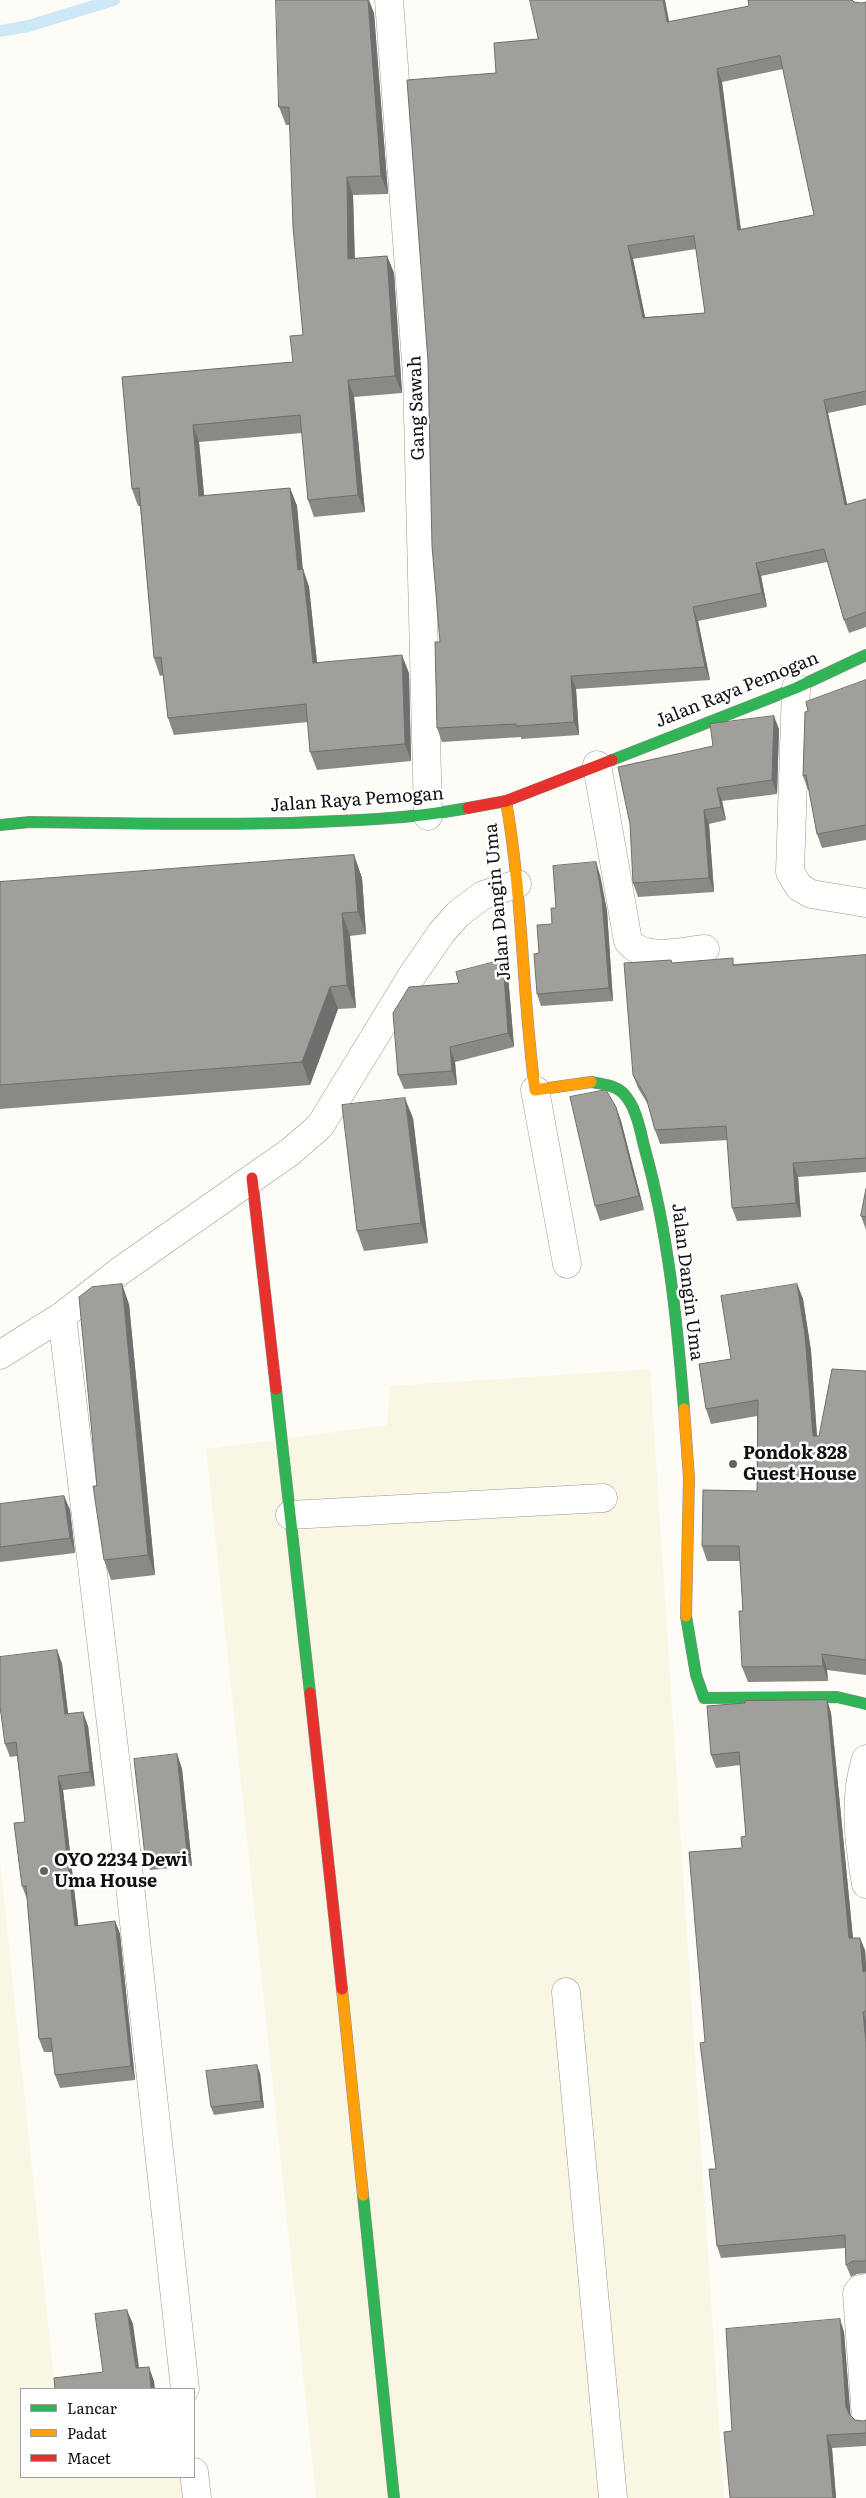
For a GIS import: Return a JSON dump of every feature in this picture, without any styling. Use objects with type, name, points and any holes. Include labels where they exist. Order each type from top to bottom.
[{"type":"street","name":"Gang Sawah","points":[[389,0],[417,375],[428,816]]},
{"type":"street","name":"Jalan Raya Pemogan","points":[[0,825],[30,822],[231,824],[428,816],[506,801],[796,688],[866,655]]},
{"type":"street","points":[[796,688],[790,872],[799,887],[811,894],[866,903]]},
{"type":"street","points":[[598,764],[628,941],[634,950],[646,954],[706,949]]},
{"type":"street","name":"Jalan Dangin Uma","points":[[506,801],[511,823],[517,876],[526,1034],[535,1090],[586,1082],[607,1084],[623,1094],[636,1115],[657,1192],[678,1332],[689,1478],[686,1624],[696,1675],[704,1698],[837,1697],[866,1704]]},
{"type":"street","points":[[0,1355],[62,1316],[120,1271],[290,1152],[320,1126],[413,974],[442,932],[458,914],[483,895],[517,876]]},
{"type":"street","points":[[535,1090],[567,1264]]},
{"type":"street","points":[[252,1178],[338,1954],[394,2498]]},
{"type":"street","points":[[62,1316],[126,1840],[185,2388]]},
{"type":"street","points":[[290,1515],[603,1498]]},
{"type":"street","points":[[866,1760],[860,1780],[859,1844],[866,1884]]},
{"type":"street","points":[[566,1992],[613,2498]]},
{"type":"street","points":[[866,2288],[860,2289],[857,2293],[866,2418]]},
{"type":"street","points":[[194,2478],[196,2498]]},
{"type":"shaded area","points":[[650,1369],[724,2498],[316,2498],[206,1449],[387,1425],[390,1386]]},
{"type":"shaded area","points":[[0,1860],[55,2388],[20,2388],[20,2478],[194,2478],[201,2498],[0,2498]]},
{"type":"building","points":[[276,0],[368,0],[381,176],[347,177],[348,259],[387,256],[395,376],[348,380],[358,495],[308,500],[300,415],[193,425],[199,496],[290,488],[298,570],[303,569],[313,663],[402,655],[405,744],[310,752],[306,704],[168,718],[161,657],[154,658],[139,488],[132,489],[122,377],[293,362],[290,336],[303,335],[293,227],[289,107],[279,107]]},
{"type":"building","points":[[530,0],[663,0],[667,22],[749,6],[748,0],[852,0],[854,2],[866,2],[866,391],[824,400],[845,505],[866,499],[866,612],[844,620],[824,549],[756,563],[762,593],[693,607],[705,667],[571,676],[574,722],[517,726],[516,724],[437,728],[435,642],[440,642],[432,546],[428,361],[407,80],[496,73],[494,43],[538,39]],"holes":[[[780,56],[814,215],[738,230],[717,69]],[[694,236],[705,313],[643,318],[628,246]]]},
{"type":"building","points":[[866,680],[866,825],[817,834],[806,775],[803,776],[805,712],[808,711],[806,702]]},
{"type":"building","points":[[774,716],[772,780],[717,788],[721,807],[704,810],[709,878],[633,883],[630,824],[618,767],[713,746],[710,724]]},
{"type":"building","points":[[354,855],[358,912],[342,913],[347,985],[330,987],[302,1062],[0,1085],[0,882]]},
{"type":"building","points":[[596,862],[602,899],[609,988],[537,994],[534,954],[539,953],[537,925],[552,924],[551,908],[556,908],[553,866]]},
{"type":"building","points":[[866,955],[866,1158],[793,1163],[796,1203],[732,1208],[726,1126],[655,1130],[646,1097],[633,1075],[624,963],[671,960],[672,963],[733,958],[733,965]]},
{"type":"building","points":[[503,960],[508,1033],[450,1047],[452,1071],[398,1075],[393,1013],[409,987],[459,983],[456,972]]},
{"type":"building","points":[[606,1090],[616,1107],[639,1196],[595,1206],[570,1097]]},
{"type":"building","points":[[405,1098],[421,1223],[357,1231],[342,1105]]},
{"type":"building","points":[[866,1189],[866,1217],[861,1216]]},
{"type":"building","points":[[122,1284],[148,1555],[104,1560],[93,1486],[97,1486],[79,1297],[92,1287]]},
{"type":"building","points":[[797,1284],[805,1335],[813,1436],[819,1436],[832,1369],[866,1371],[866,1660],[822,1654],[823,1666],[742,1667],[739,1611],[743,1611],[739,1546],[702,1546],[703,1490],[757,1491],[758,1400],[706,1409],[699,1364],[731,1359],[721,1296]]},
{"type":"building","points":[[64,1496],[70,1538],[0,1547],[0,1504]]},
{"type":"building","points":[[57,1650],[65,1714],[83,1712],[90,1772],[58,1776],[75,1926],[115,1921],[131,2066],[55,2075],[51,2038],[39,2039],[26,1886],[22,1886],[14,1823],[25,1822],[16,1742],[5,1744],[0,1706],[0,1657]]},
{"type":"building","points":[[827,1700],[849,1938],[860,1938],[863,1972],[866,1971],[866,2011],[863,2012],[866,2043],[866,2261],[853,2261],[846,2265],[845,2235],[717,2246],[709,2169],[716,2169],[700,2043],[705,2042],[689,1852],[742,1848],[741,1837],[746,1836],[739,1752],[711,1755],[707,1706],[745,1703],[745,1701]]},
{"type":"building","points":[[177,1754],[187,1852],[145,1856],[134,1759]]},
{"type":"building","points":[[257,2065],[261,2101],[211,2107],[206,2071]]},
{"type":"building","points":[[127,2310],[136,2368],[149,2367],[151,2388],[55,2388],[54,2378],[103,2372],[95,2314]]},
{"type":"building","points":[[840,2319],[846,2407],[849,2414],[855,2420],[866,2420],[866,2433],[827,2435],[833,2498],[730,2498],[724,2432],[732,2431],[726,2329]]},
{"type":"waterway","points":[[0,31],[28,26],[114,0]]},
{"type":"traffic: fast","points":[[612,760],[796,688],[866,655]]},
{"type":"traffic: fast","points":[[0,825],[30,822],[258,824],[402,817],[468,808]]},
{"type":"traffic: fast","points":[[591,1082],[604,1084],[620,1090],[631,1104],[639,1125],[665,1243],[675,1309],[684,1409]]},
{"type":"traffic: fast","points":[[276,1389],[310,1693]]},
{"type":"traffic: fast","points":[[686,1616],[696,1675],[704,1698],[837,1697],[866,1704]]},
{"type":"traffic: fast","points":[[363,2195],[394,2498]]},
{"type":"traffic: slow","points":[[506,801],[516,873],[527,1018],[535,1090],[591,1082]]},
{"type":"traffic: slow","points":[[684,1409],[689,1478],[686,1616]]},
{"type":"traffic: slow","points":[[342,1989],[363,2195]]},
{"type":"traffic: jam","points":[[468,808],[506,801],[612,760]]},
{"type":"traffic: jam","points":[[252,1178],[276,1389]]},
{"type":"traffic: jam","points":[[310,1693],[342,1989]]},
{"type":"place","name":"Pondok 828 Guest House","points":[[733,1464]]},
{"type":"place","name":"OYO 2234 Dewi Uma House","points":[[44,1871]]}]
